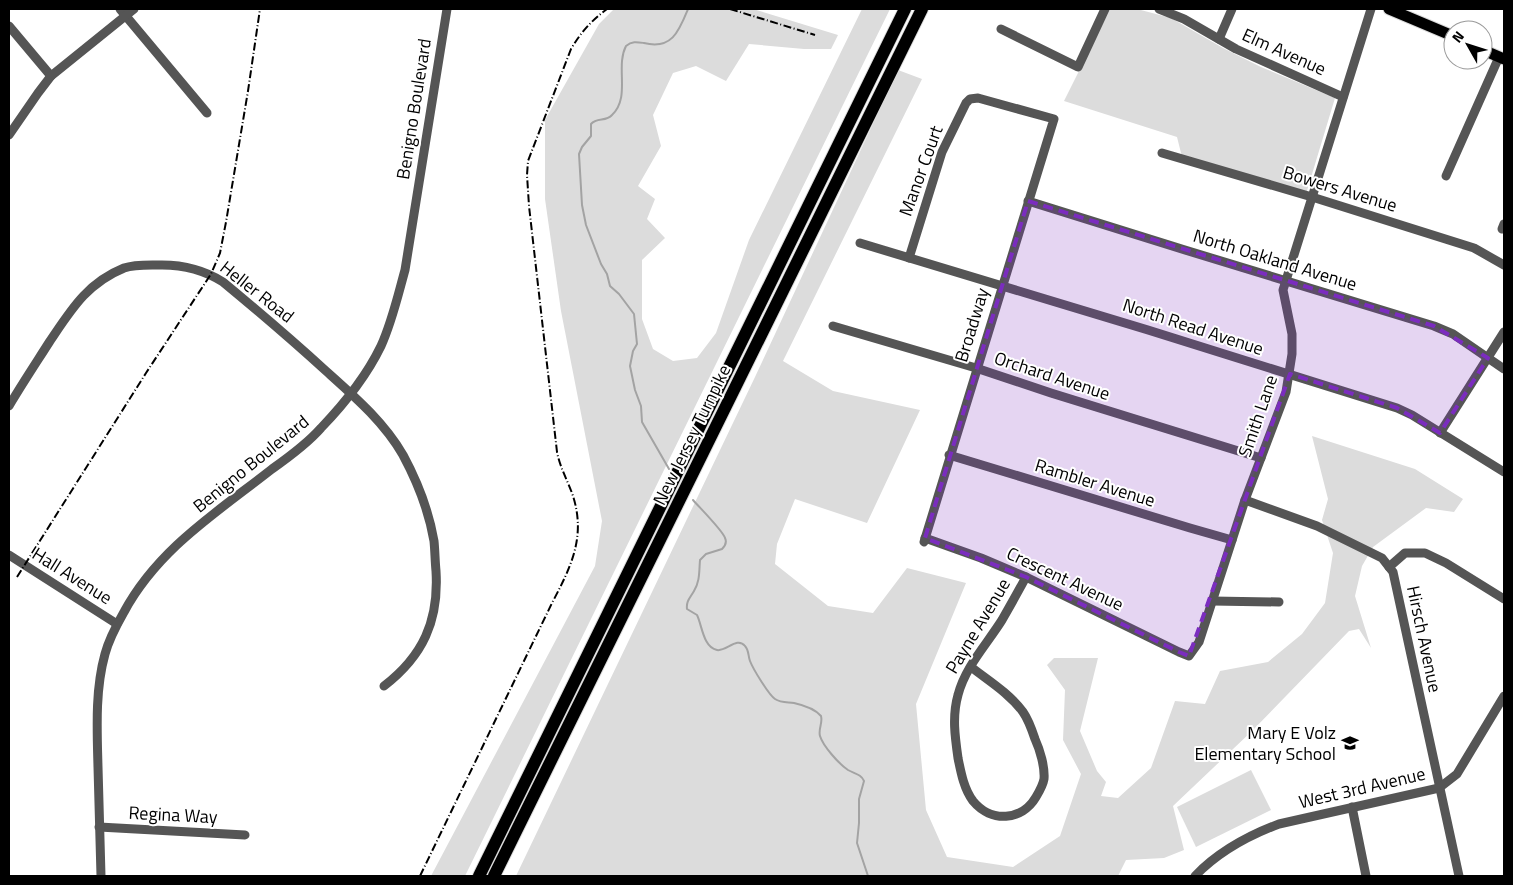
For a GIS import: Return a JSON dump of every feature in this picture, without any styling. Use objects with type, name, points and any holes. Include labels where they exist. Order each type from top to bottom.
[{"type":"highway","name":"New Jersey Turnpike","points":[[479,876],[905,9]]},
{"type":"highway","name":"New Jersey Turnpike","points":[[494,876],[922,9]]},
{"type":"main road","points":[[1389,9],[1443,32]]},
{"type":"street","points":[[9,135],[51,76],[123,12],[134,9]]},
{"type":"street","name":"Benigno Boulevard","points":[[101,876],[97,722],[99,684],[105,654],[117,624],[135,591],[150,571],[189,534],[320,430],[351,394],[368,370],[382,345],[395,308],[405,270],[447,9]]},
{"type":"street","points":[[1001,29],[1078,67],[1105,9]]},
{"type":"street","name":"Elm Avenue","points":[[1159,9],[1184,18],[1236,49],[1343,97]]},
{"type":"street","points":[[1219,39],[1232,9]]},
{"type":"street","name":"Smith Lane","points":[[1189,656],[1199,642],[1232,540],[1286,392],[1290,374],[1292,334],[1283,290],[1371,9]]},
{"type":"street","points":[[123,12],[207,113]]},
{"type":"street","points":[[9,26],[51,76]]},
{"type":"street","points":[[1446,176],[1502,58]]},
{"type":"street","name":"Broadway","points":[[924,540],[1054,119],[978,98],[971,99]]},
{"type":"street","name":"Manor Court","points":[[909,258],[942,152],[966,103],[971,99]]},
{"type":"street","name":"Bowers Avenue","points":[[1162,153],[1312,197],[1474,248],[1504,265]]},
{"type":"street","name":"North Oakland Avenue","points":[[1028,201],[1434,326],[1453,334],[1504,368]]},
{"type":"street","name":"North Read Avenue","points":[[860,243],[1002,285],[1397,408],[1412,415],[1504,472]]},
{"type":"street","name":"Heller Road","points":[[9,406],[74,304],[92,287],[112,274],[126,268],[146,264],[173,265],[211,274],[290,338],[369,410],[403,455],[417,486],[434,541],[436,603],[426,636],[415,656],[400,673],[384,686]]},
{"type":"street","name":"Orchard Avenue","points":[[833,326],[976,368],[1050,393],[1261,458]]},
{"type":"street","points":[[1440,432],[1504,332]]},
{"type":"street","name":"Rambler Avenue","points":[[949,455],[1180,526],[1232,540]]},
{"type":"street","name":"Hirsch Avenue","points":[[1246,500],[1318,526],[1382,558],[1393,572],[1441,786],[1459,876]]},
{"type":"street","name":"Crescent Avenue","points":[[924,540],[980,558],[1026,577],[1189,656]]},
{"type":"street","points":[[1389,567],[1405,553],[1425,553],[1446,563],[1504,599]]},
{"type":"street","name":"Hall Avenue","points":[[9,555],[117,624]]},
{"type":"street","name":"Payne Avenue","points":[[971,667],[1008,695],[1023,712],[1039,750],[1044,780],[1035,799],[1021,813],[1011,816],[1000,816],[978,806],[967,791],[961,774],[954,735],[958,692],[971,667],[1002,620],[1026,577]]},
{"type":"street","points":[[1212,601],[1279,602]]},
{"type":"street","name":"West 3rd Avenue","points":[[1195,876],[1211,861],[1233,845],[1279,824],[1441,786],[1457,774],[1504,696]]},
{"type":"street","points":[[1352,807],[1366,876]]},
{"type":"street","name":"Regina Way","points":[[99,827],[244,835]]},
{"type":"highlighted area","points":[[1028,201],[1434,326],[1488,358],[1440,433],[1397,408],[1290,374],[1189,656],[1026,577],[925,538]]},
{"type":"shaded area","points":[[614,9],[753,9],[838,35],[831,49],[804,49],[749,44],[726,81],[696,66],[673,73],[653,115],[661,146],[638,186],[655,199],[647,219],[665,238],[642,260],[642,319],[653,349],[673,361],[697,358],[716,333],[749,240],[862,9],[890,9],[465,876],[431,876],[595,566],[602,521],[561,311],[545,199],[545,120],[599,24]]},
{"type":"shaded area","points":[[1110,9],[1137,9],[1171,18],[1261,67],[1335,98],[1306,194],[1182,157],[1177,137],[1064,101]]},
{"type":"shaded area","points":[[898,70],[922,79],[783,361],[833,391],[920,410],[867,523],[795,499],[777,544],[775,564],[828,606],[873,613],[907,568],[966,583],[916,704],[926,810],[947,857],[1013,867],[1060,836],[1081,774],[1063,740],[1065,690],[1047,665],[1054,658],[1098,658],[1080,731],[1097,771],[1106,782],[1101,796],[1118,798],[1151,768],[1175,701],[1205,704],[1220,671],[1268,662],[1302,634],[1325,603],[1333,553],[1322,520],[1328,499],[1312,436],[1415,469],[1463,499],[1454,512],[1426,508],[1373,547],[1362,566],[1355,596],[1371,648],[1359,629],[1349,631],[1252,731],[1173,806],[1184,850],[1164,858],[1126,860],[1118,876],[516,876],[755,377]]},
{"type":"shaded area","points":[[1251,770],[1271,810],[1196,847],[1177,807]]},
{"type":"waterway","points":[[669,469],[642,422],[641,406],[635,390],[630,366],[633,351],[637,344],[634,314],[619,294],[610,286],[607,274],[601,264],[586,225],[582,205],[579,154],[591,136],[591,124],[610,117],[618,108],[621,100],[622,63],[626,46],[635,42],[661,44],[668,41],[678,31],[688,9]]},
{"type":"waterway","points":[[693,500],[720,530],[726,542],[722,549],[706,554],[700,560],[697,584],[688,602],[687,609],[697,615],[706,640],[712,648],[720,650],[735,643],[742,643],[745,646],[754,670],[772,697],[782,702],[805,706],[816,711],[821,716],[820,733],[824,745],[840,764],[859,775],[864,781],[859,799],[857,843],[868,876]]},
{"type":"railway","points":[[17,577],[211,274],[220,253],[260,9]]},
{"type":"railway","points":[[420,876],[565,577],[577,538],[577,511],[557,452],[527,175],[528,161],[571,49],[587,27],[607,9]]},
{"type":"railway","points":[[730,9],[815,35]]},
{"type":"place","name":"Mary E Volz Elementary School","points":[[1350,743]]}]
